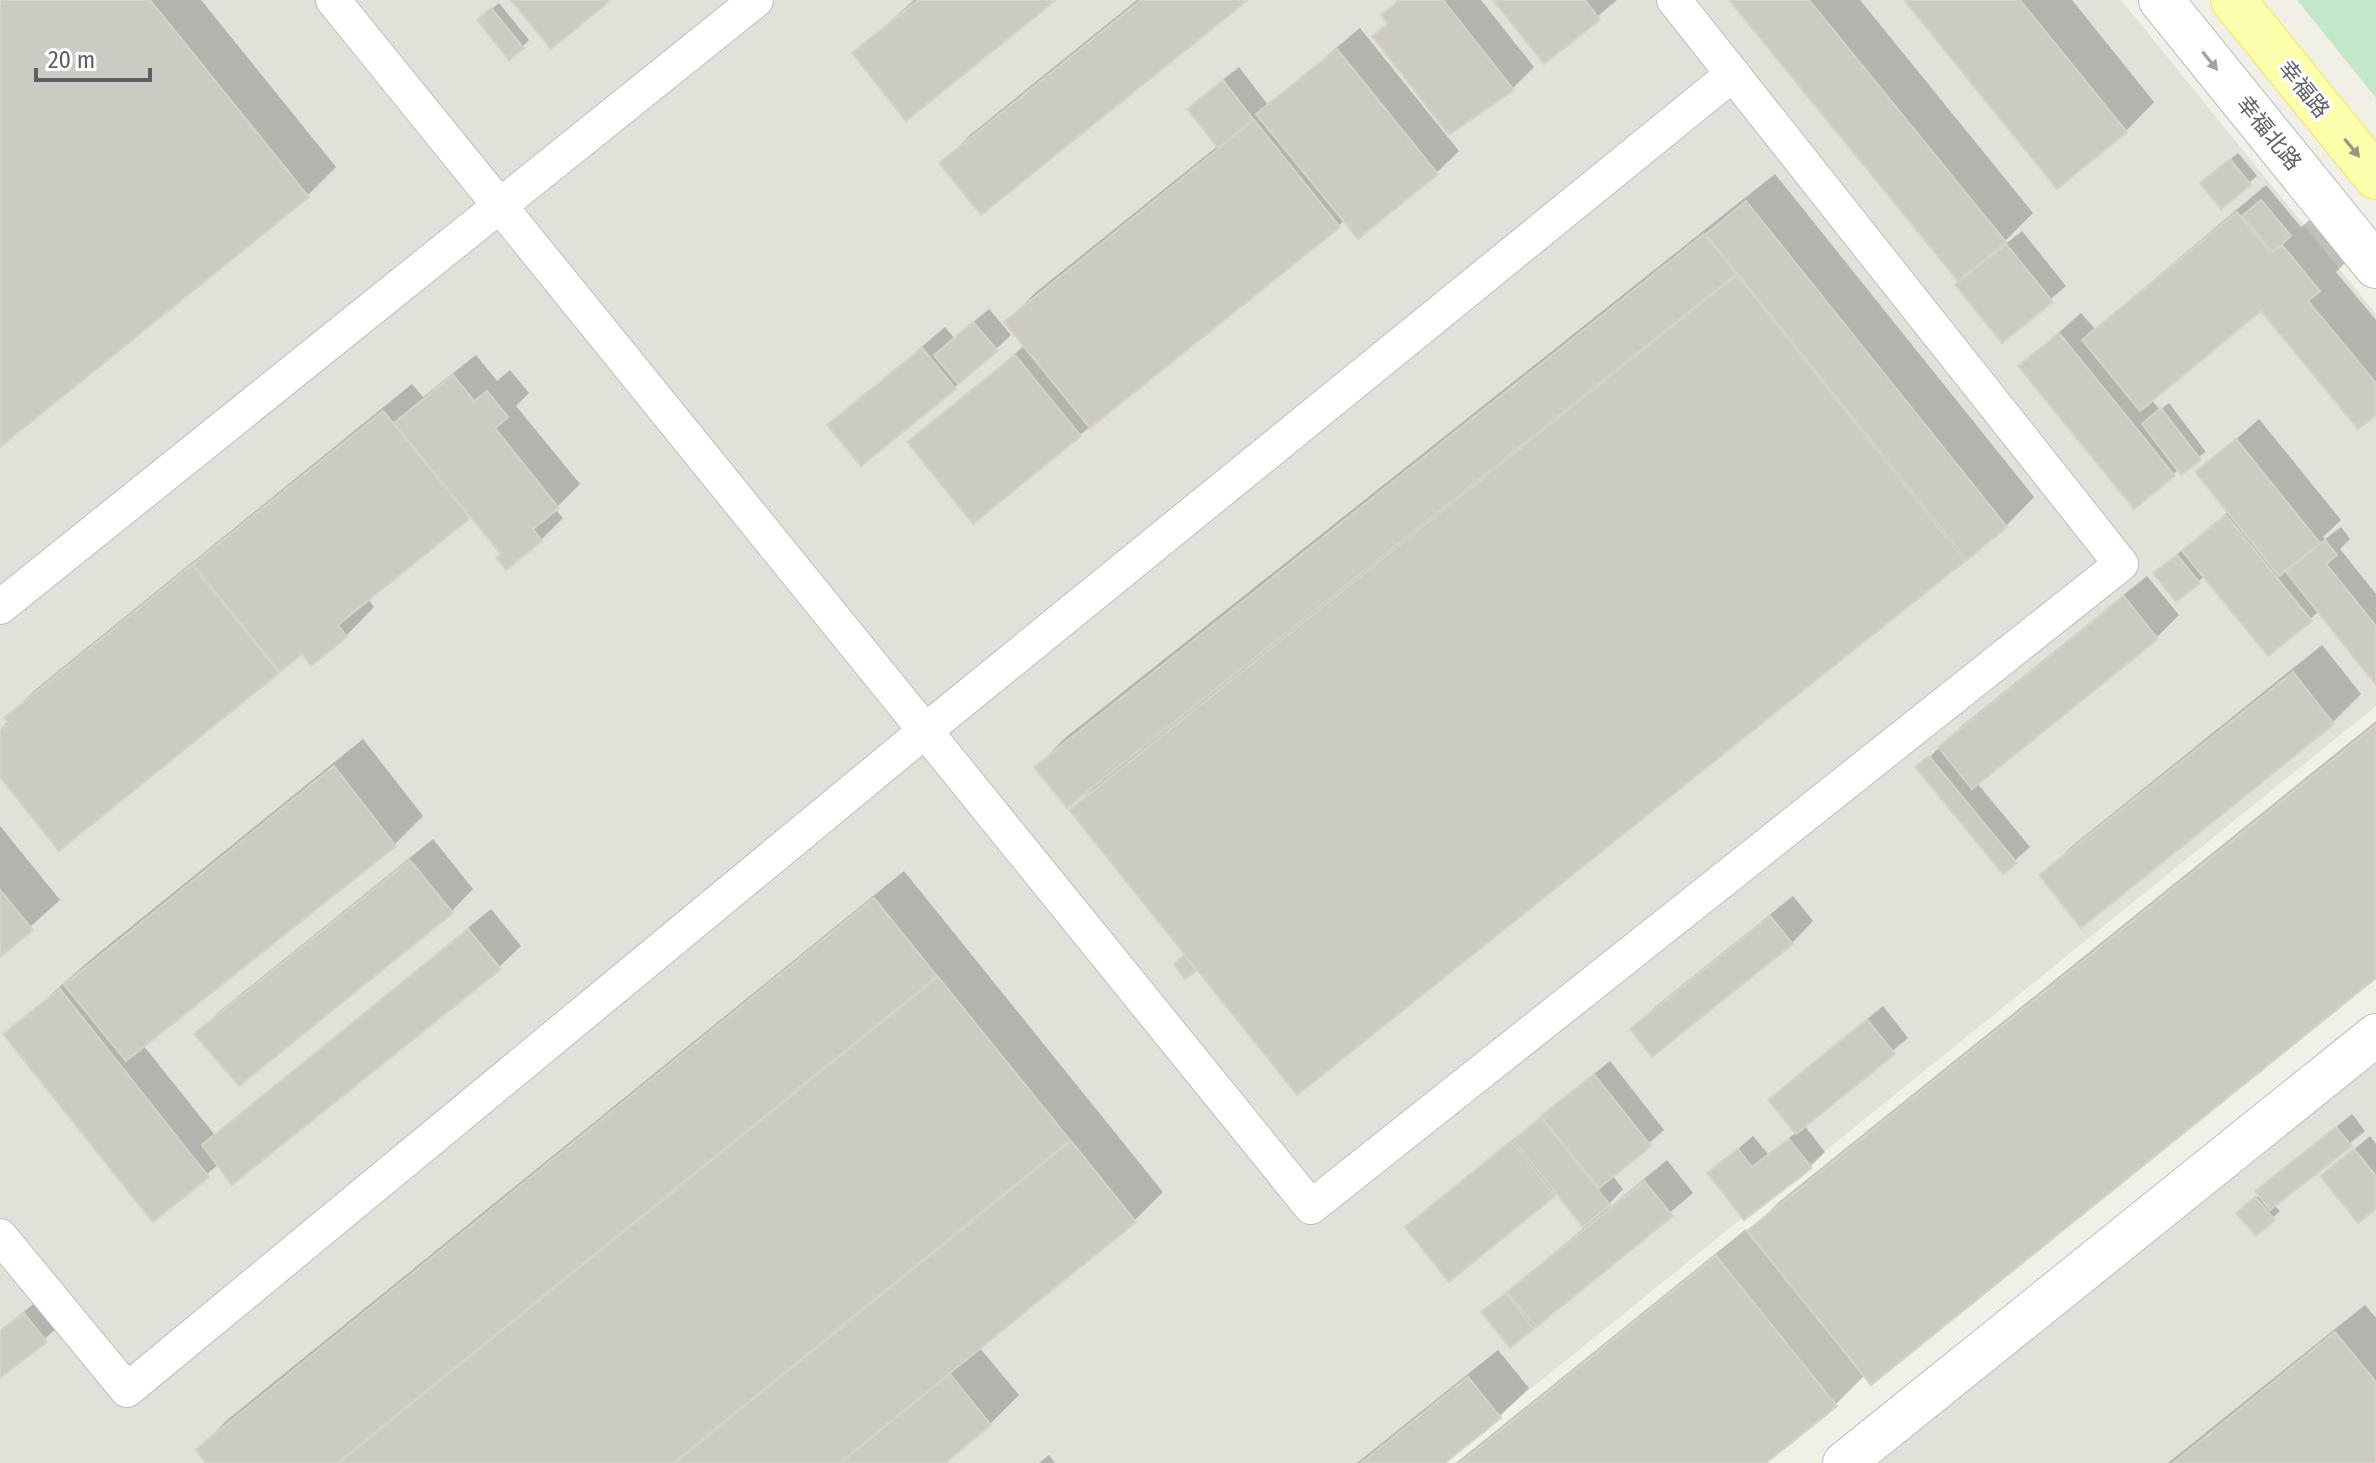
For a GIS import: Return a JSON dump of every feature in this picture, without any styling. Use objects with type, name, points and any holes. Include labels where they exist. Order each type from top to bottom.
[{"type":"main road","name":"幸福北路","points":[[2161,0],[2376,266]]},
{"type":"main road","name":"幸福路","points":[[2233,0],[2376,177]]},
{"type":"street","points":[[333,0],[1311,1207],[2121,564],[1674,0]]},
{"type":"street","points":[[0,607],[756,0]]},
{"type":"street","points":[[0,1236],[127,1390],[925,731],[1733,74]]},
{"type":"street","points":[[1844,1463],[2376,1035]]},
{"type":"shaded area","points":[[0,0],[2121,0],[2376,314],[2376,706],[1439,1463],[0,1463]]},
{"type":"shaded area","points":[[2376,1055],[2376,1463],[1874,1463]]},
{"type":"green space","points":[[2297,0],[2376,0],[2376,98]]},
{"type":"building","points":[[0,0],[150,0],[309,197],[0,447]]},
{"type":"building","points":[[511,0],[611,0],[551,49]]},
{"type":"building","points":[[918,0],[1056,0],[906,121],[852,53]]},
{"type":"building","points":[[1141,0],[1248,0],[981,215],[939,163]]},
{"type":"building","points":[[1400,0],[1443,0],[1514,90],[1449,135],[1372,36],[1388,24],[1381,15]]},
{"type":"building","points":[[1493,0],[1585,0],[1600,20],[1544,64]]},
{"type":"building","points":[[1729,0],[1809,0],[2006,242],[1958,281]]},
{"type":"building","points":[[1904,0],[2020,0],[2127,132],[2057,189]]},
{"type":"building","points":[[491,8],[524,48],[509,60],[477,20]]},
{"type":"building","points":[[1337,49],[1438,174],[1358,239],[1256,114]]},
{"type":"building","points":[[1223,80],[1253,119],[1218,148],[1187,109]]},
{"type":"building","points":[[1254,120],[1340,227],[1090,428],[1004,322]]},
{"type":"building","points":[[2230,159],[2251,185],[2221,209],[2200,183]]},
{"type":"building","points":[[2261,200],[2291,236],[2272,252],[2242,216]]},
{"type":"building","points":[[1746,201],[2007,527],[1967,560],[1706,234]]},
{"type":"building","points":[[2237,212],[2271,254],[2282,245],[2320,291],[2308,301],[2376,383],[2376,415],[2358,429],[2261,311],[2140,411],[2082,340]]},
{"type":"building","points":[[1704,234],[1736,274],[1067,808],[1034,767]]},
{"type":"building","points":[[2006,244],[2053,302],[2002,343],[1955,285]]},
{"type":"building","points":[[1737,275],[1965,561],[1297,1095],[1069,810]]},
{"type":"building","points":[[973,322],[998,351],[958,384],[934,355]]},
{"type":"building","points":[[2059,333],[2175,476],[2134,509],[2018,366]]},
{"type":"building","points":[[922,348],[956,389],[861,466],[827,425]]},
{"type":"building","points":[[1015,355],[1081,436],[973,524],[907,442]]},
{"type":"building","points":[[453,375],[474,401],[487,391],[508,417],[495,428],[559,508],[533,529],[542,541],[506,570],[496,558],[501,554],[394,423]]},
{"type":"building","points":[[2161,408],[2201,460],[2181,475],[2142,424]]},
{"type":"building","points":[[383,411],[470,518],[338,625],[347,637],[311,666],[302,654],[280,672],[193,564]]},
{"type":"building","points":[[2236,439],[2320,543],[2279,576],[2195,472]]},
{"type":"building","points":[[2226,515],[2312,621],[2268,656],[2182,551]]},
{"type":"building","points":[[2325,540],[2337,555],[2326,564],[2376,626],[2376,685],[2286,572]]},
{"type":"building","points":[[2177,555],[2200,583],[2176,602],[2153,573]]},
{"type":"building","points":[[192,565],[279,673],[59,851],[0,777],[0,731],[9,724],[4,718]]},
{"type":"building","points":[[2124,596],[2158,639],[1972,789],[1938,747]]},
{"type":"building","points":[[2293,672],[2334,724],[2081,928],[2039,875]]},
{"type":"building","points":[[2376,725],[2376,978],[1871,1385],[1747,1231]]},
{"type":"building","points":[[1929,756],[2017,863],[2003,874],[1915,767]]},
{"type":"building","points":[[334,766],[396,846],[126,1061],[64,985]]},
{"type":"building","points":[[410,860],[453,913],[239,1086],[194,1034]]},
{"type":"building","points":[[0,890],[33,930],[0,957]]},
{"type":"building","points":[[874,898],[937,976],[337,1463],[206,1463],[195,1450]]},
{"type":"building","points":[[1770,916],[1793,944],[1652,1057],[1630,1029]]},
{"type":"building","points":[[468,929],[501,969],[232,1185],[202,1145]]},
{"type":"building","points":[[1184,955],[1196,971],[1185,979],[1174,964]]},
{"type":"building","points":[[938,977],[1070,1140],[673,1463],[339,1463]]},
{"type":"building","points":[[60,989],[209,1177],[153,1222],[3,1034]]},
{"type":"building","points":[[1867,1019],[1895,1054],[1796,1134],[1768,1100]]},
{"type":"building","points":[[1594,1074],[1651,1146],[1599,1188],[1541,1116]]},
{"type":"building","points":[[1541,1118],[1610,1205],[1583,1227],[1513,1140]]},
{"type":"building","points":[[2336,1127],[2352,1146],[2270,1210],[2255,1191]]},
{"type":"building","points":[[1789,1139],[1812,1168],[1744,1220],[1707,1173],[1738,1149],[1752,1167]]},
{"type":"building","points":[[1071,1141],[1136,1222],[839,1463],[675,1463]]},
{"type":"building","points":[[1511,1141],[1555,1196],[1449,1282],[1405,1227]]},
{"type":"building","points":[[2354,1149],[2376,1176],[2376,1209],[2358,1223],[2320,1176]]},
{"type":"building","points":[[1644,1181],[1673,1216],[1536,1327],[1507,1292]]},
{"type":"building","points":[[2255,1197],[2275,1220],[2256,1236],[2236,1213]]},
{"type":"building","points":[[1716,1256],[1837,1406],[1766,1463],[1460,1463]]},
{"type":"building","points":[[1506,1293],[1534,1329],[1510,1348],[1481,1312]]},
{"type":"building","points":[[24,1313],[47,1342],[0,1378],[0,1331]]},
{"type":"building","points":[[2335,1332],[2376,1382],[2376,1463],[2173,1463]]},
{"type":"building","points":[[950,1374],[991,1425],[945,1463],[841,1463]]},
{"type":"building","points":[[1468,1377],[1501,1418],[1445,1463],[1361,1463]]}]
